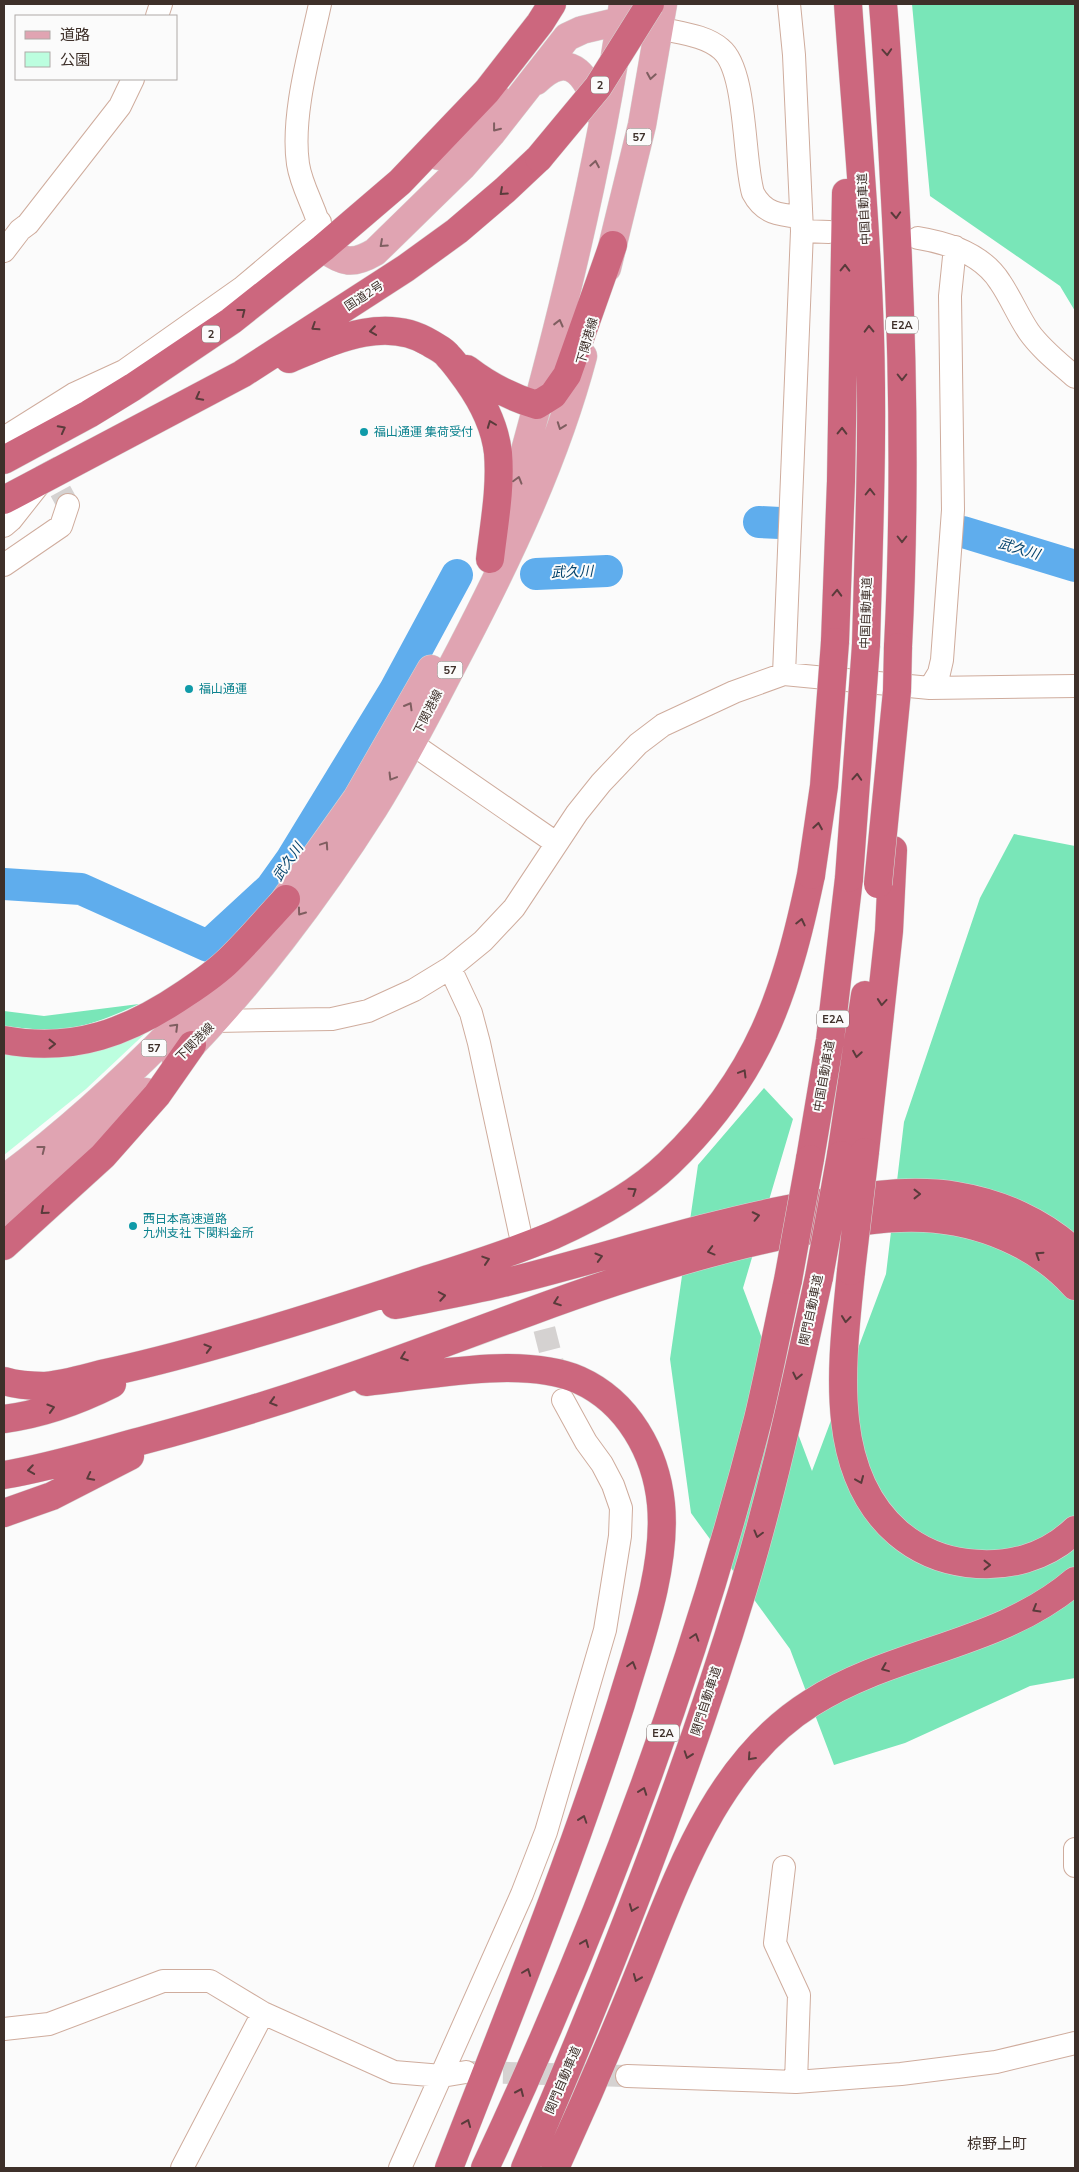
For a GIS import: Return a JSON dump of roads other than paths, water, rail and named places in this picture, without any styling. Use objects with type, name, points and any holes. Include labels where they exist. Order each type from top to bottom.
[{"type":"highway","name":"2","points":[[4,460],[89,414],[232,321],[321,235],[392,189],[487,92],[540,23],[552,4]]},
{"type":"highway","name":"中国自動車道","points":[[485,2168],[582,1948],[628,1832],[666,1727],[714,1577],[756,1427],[788,1280],[830,1040],[849,878],[866,645],[870,513],[869,310],[862,178],[848,4]]},
{"type":"highway","name":"E2A","points":[[853,1154],[865,994],[897,692],[902,571],[902,327],[887,50],[882,4]]},
{"type":"highway","name":"国道2号","points":[[4,500],[242,374],[428,252],[484,208],[538,158],[658,12]]},
{"type":"highway","points":[[4,1381],[45,1386],[161,1361],[290,1324],[510,1253],[556,1234],[605,1209],[634,1191],[666,1166],[720,1108],[758,1046],[789,967],[811,875],[824,786],[835,642],[851,44]]},
{"type":"highway","points":[[242,374],[288,359],[338,339],[380,330],[401,332],[422,338],[484,382],[500,391],[537,405],[553,395],[566,374],[613,245]]},
{"type":"highway","points":[[448,355],[479,396],[492,427],[498,453],[497,488],[490,559]]},
{"type":"highway","points":[[897,692],[889,931],[853,1154],[851,1271],[845,1331],[844,1376],[845,1418],[850,1452],[860,1481],[872,1504],[887,1523],[905,1539],[928,1552],[952,1561],[978,1565],[1005,1565],[1030,1558],[1052,1547],[1075,1530]]},
{"type":"highway","points":[[4,1040],[37,1044],[60,1044],[82,1041],[127,1027],[172,1002],[228,962],[286,899]]},
{"type":"highway","points":[[4,1246],[103,1156],[157,1095],[192,1045]]},
{"type":"highway","name":"関門自動車道","points":[[525,2168],[616,1953],[699,1723],[743,1588],[782,1447],[819,1277],[830,1216],[853,1154]]},
{"type":"highway","points":[[290,1324],[503,1283],[702,1228],[758,1215],[825,1202],[890,1194],[923,1193],[956,1196],[986,1202],[1040,1225],[1064,1241],[1075,1252]]},
{"type":"highway","points":[[4,1474],[40,1469],[320,1388],[660,1266],[754,1241],[826,1227],[890,1218],[925,1218],[958,1222],[1019,1242],[1043,1257],[1064,1274],[1075,1286]]},
{"type":"highway","points":[[4,1419],[67,1404],[161,1361]]},
{"type":"highway","points":[[320,1388],[487,1369],[514,1368],[560,1373],[580,1380],[615,1404],[630,1420],[651,1457],[658,1481],[662,1516],[657,1570],[627,1683],[572,1853],[449,2168]]},
{"type":"highway","points":[[4,1513],[52,1496],[180,1430]]},
{"type":"highway","points":[[555,2168],[609,2046],[692,1847],[730,1782],[748,1759],[789,1719],[839,1688],[896,1664],[1014,1621],[1062,1593],[1075,1581]]},
{"type":"main road","points":[[392,189],[451,147],[477,122],[560,26],[567,21],[584,16],[658,12]]},
{"type":"main road","name":"下関港線","points":[[4,1179],[60,1135],[110,1091],[202,1000],[248,950],[357,798],[404,738],[504,567],[564,418],[582,362],[642,126],[658,12]]},
{"type":"main road","points":[[321,235],[337,258],[350,261],[364,258],[375,252],[462,167],[567,37],[621,13]]},
{"type":"main road","name":"下関港線","points":[[4,1212],[80,1152],[131,1107],[216,1021],[339,861],[374,808],[457,622],[490,559],[506,519],[580,237],[621,13]]},
{"type":"main road","points":[[524,92],[544,72],[552,68],[560,66],[574,68],[580,72],[590,85],[602,122]]},
{"type":"street","points":[[4,438],[27,429],[74,394],[124,371],[243,287],[321,235],[298,164],[297,139],[303,83],[320,4]]},
{"type":"street","points":[[784,674],[802,224],[794,55],[789,4]]},
{"type":"street","points":[[658,12],[714,44],[728,57],[737,77],[753,193],[763,207],[771,213],[829,232]]},
{"type":"street","points":[[4,251],[20,230],[28,224],[120,106],[133,80]]},
{"type":"street","points":[[918,238],[955,247],[988,267],[999,280],[1029,332],[1040,346],[1075,377]]},
{"type":"street","points":[[930,688],[939,673],[942,660],[953,510],[950,296],[955,247]]},
{"type":"street","points":[[4,526],[44,479]]},
{"type":"street","points":[[4,565],[61,526],[68,505]]},
{"type":"street","points":[[216,1021],[332,1019],[368,1011],[414,990],[450,968],[483,941],[514,908],[556,843],[601,783],[651,732],[691,711],[734,692],[784,674],[930,688],[1074,686]]},
{"type":"street","points":[[404,738],[556,843]]},
{"type":"street","points":[[450,968],[471,1013],[479,1043],[520,1233]]},
{"type":"street","points":[[400,2168],[522,1894],[546,1832],[593,1675],[612,1600],[620,1536],[621,1508],[613,1485],[602,1464],[578,1428],[563,1400]]},
{"type":"street","points":[[1075,1849],[1075,1866]]},
{"type":"street","points":[[784,1867],[775,1942],[799,1995],[796,2082]]},
{"type":"street","points":[[4,2029],[49,2024],[163,1982],[210,1981],[263,2013],[394,2072],[442,2076],[466,2072]]},
{"type":"street","points":[[182,2168],[263,2013]]},
{"type":"street","points":[[627,2076],[796,2082],[901,2074],[996,2062],[1075,2042]]},
{"type":"waterway","name":"武久川","points":[[759,522],[780,523]]},
{"type":"waterway","name":"武久川","points":[[963,532],[1075,566]]},
{"type":"waterway","name":"武久川","points":[[536,574],[607,571]]},
{"type":"waterway","name":"武久川","points":[[4,884],[81,889],[208,946],[271,888],[291,860],[395,690],[457,575]]},
{"type":"tunnel","points":[[29,433],[68,505]]},
{"type":"tunnel","points":[[520,1233],[559,1387]]},
{"type":"tunnel","points":[[470,2072],[627,2076]]},
{"type":"place","name":"福山通運 集荷受付","points":[[364,432]]},
{"type":"place","name":"福山通運","points":[[189,689]]},
{"type":"place","name":"西日本高速道路 九州支社 下関料金所","points":[[133,1226]]},
{"type":"district","name":"椋野上町","points":[[997,2144]]}]
